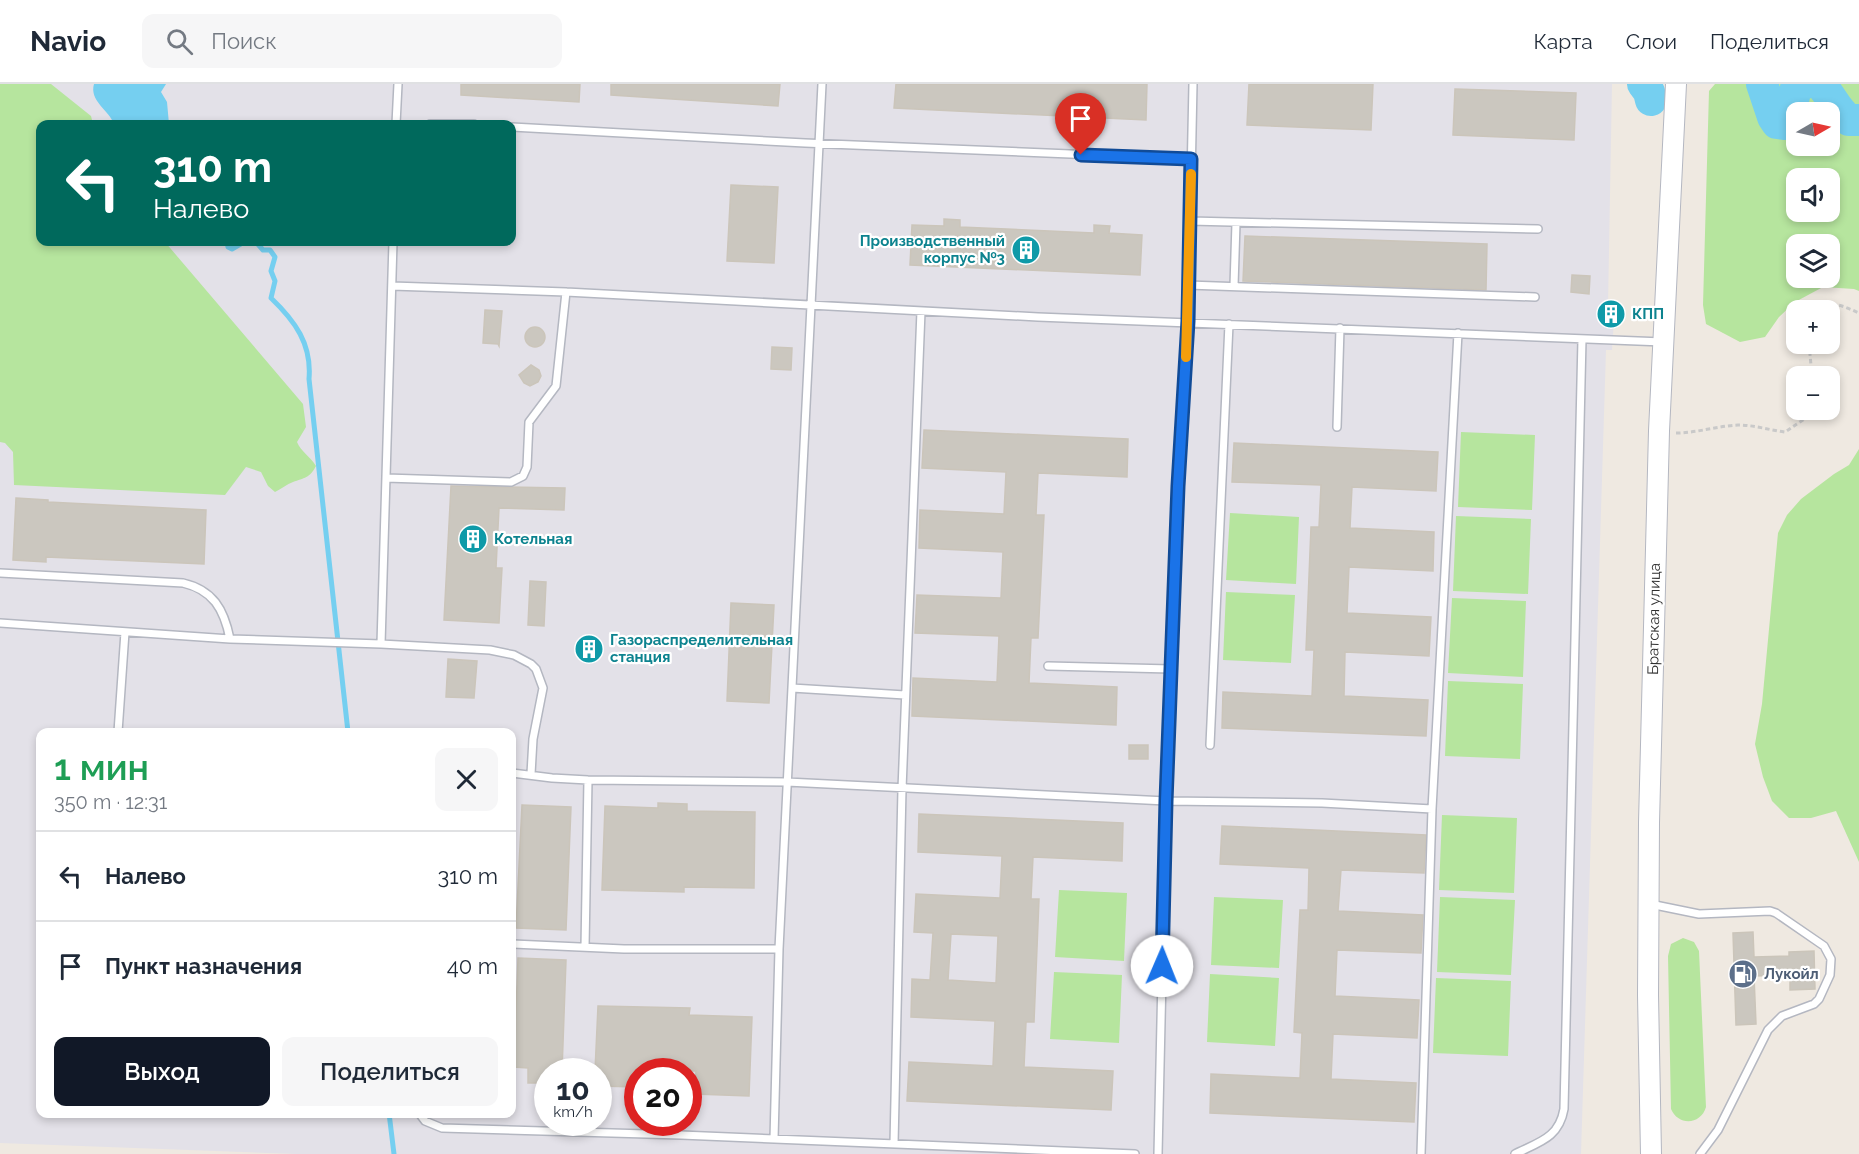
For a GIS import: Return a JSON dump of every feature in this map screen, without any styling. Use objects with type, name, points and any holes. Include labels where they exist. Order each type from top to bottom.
[{"type":"main road","name":"Братская улица","points":[[1652,1154],[1648,995],[1659,431],[1676,84]]},
{"type":"lane","points":[[396,120],[398,84]]},
{"type":"lane","points":[[774,1139],[779,948],[822,84]]},
{"type":"lane","points":[[1158,1154],[1166,801],[1178,486],[1188,321],[1193,84]]},
{"type":"lane","points":[[516,127],[820,144],[1191,159]]},
{"type":"lane","points":[[1190,221],[1538,229]]},
{"type":"lane","points":[[1234,286],[1236,223]]},
{"type":"lane","points":[[381,644],[393,246]]},
{"type":"lane","points":[[1188,285],[1535,297]]},
{"type":"lane","points":[[392,286],[1663,342]]},
{"type":"lane","points":[[386,478],[511,482],[523,476],[527,466],[529,422],[556,386],[566,292]]},
{"type":"lane","points":[[894,1144],[905,695],[921,311]]},
{"type":"lane","points":[[1209,745],[1229,324]]},
{"type":"lane","points":[[1336,427],[1340,328]]},
{"type":"lane","points":[[1421,1154],[1432,809],[1458,333]]},
{"type":"lane","points":[[1515,1154],[1552,1136],[1562,1119],[1564,1109],[1582,339]]},
{"type":"lane","points":[[0,573],[197,586],[216,601],[222,612],[230,639]]},
{"type":"lane","points":[[0,623],[230,639],[490,650],[514,655],[531,664],[543,688],[533,739],[531,774]]},
{"type":"lane","points":[[118,728],[124,632]]},
{"type":"lane","points":[[1048,666],[1171,669]]},
{"type":"lane","points":[[792,688],[905,695]]},
{"type":"lane","points":[[516,773],[588,780],[787,782],[1166,801],[1322,803],[1432,809]]},
{"type":"lane","points":[[585,947],[588,780]]},
{"type":"lane","points":[[1649,903],[1699,914],[1770,911],[1824,946],[1831,958],[1830,975],[1819,999],[1807,1008],[1782,1016],[1768,1030],[1718,1130],[1700,1154]]},
{"type":"lane","points":[[516,944],[585,947],[779,948]]},
{"type":"lane","points":[[423,1118],[442,1128],[681,1134],[1135,1154]]},
{"type":"path","points":[[1840,305],[1859,313]]},
{"type":"path","points":[[1659,431],[1696,432],[1722,426],[1741,425],[1785,432],[1803,420]]},
{"type":"shaded area","points":[[0,84],[1612,84],[1608,306],[1618,307],[1618,320],[1614,320],[1612,350],[1606,350],[1581,1154],[297,1154],[0,1143]]},
{"type":"green space","points":[[0,84],[51,84],[91,116],[92,120],[36,120],[36,246],[168,246],[303,404],[306,427],[297,442],[316,466],[309,475],[275,492],[268,486],[261,472],[246,467],[225,495],[14,485],[13,452],[5,443],[0,442]]},
{"type":"green space","points":[[1715,84],[1859,84],[1859,291],[1838,288],[1840,234],[1786,234],[1786,288],[1821,288],[1799,300],[1786,300],[1786,310],[1765,337],[1740,342],[1706,324],[1703,305],[1709,91]]},
{"type":"green space","points":[[1461,432],[1535,435],[1532,510],[1458,507]]},
{"type":"green space","points":[[1859,449],[1859,862],[1836,811],[1811,818],[1789,818],[1772,801],[1755,744],[1762,704],[1778,533],[1787,515],[1801,499],[1849,465]]},
{"type":"green space","points":[[1230,513],[1299,517],[1296,584],[1226,580]]},
{"type":"green space","points":[[1456,516],[1531,519],[1528,594],[1453,591]]},
{"type":"green space","points":[[1226,592],[1295,595],[1291,663],[1223,660]]},
{"type":"green space","points":[[1452,598],[1526,601],[1523,677],[1448,673]]},
{"type":"green space","points":[[1448,681],[1523,684],[1520,759],[1445,756]]},
{"type":"green space","points":[[1442,815],[1517,818],[1514,893],[1439,890]]},
{"type":"green space","points":[[1059,890],[1127,893],[1124,961],[1055,957]]},
{"type":"green space","points":[[1214,897],[1283,900],[1279,968],[1211,965]]},
{"type":"green space","points":[[1440,897],[1515,900],[1511,975],[1437,972]]},
{"type":"green space","points":[[1683,938],[1694,942],[1699,951],[1706,1107],[1699,1117],[1689,1121],[1684,1121],[1674,1115],[1671,1109],[1668,956],[1671,944]]},
{"type":"green space","points":[[1054,972],[1122,975],[1119,1043],[1050,1039]]},
{"type":"green space","points":[[1210,974],[1279,978],[1275,1046],[1207,1042]]},
{"type":"green space","points":[[1436,978],[1511,981],[1508,1056],[1433,1053]]},
{"type":"water","points":[[94,84],[166,84],[161,92],[167,102],[169,120],[112,120],[97,100],[93,90]]},
{"type":"building","points":[[461,84],[580,84],[579,102],[461,95]]},
{"type":"building","points":[[611,84],[780,84],[778,106],[611,95]]},
{"type":"building","points":[[896,84],[1147,84],[1146,120],[894,108]]},
{"type":"building","points":[[1249,84],[1373,84],[1371,130],[1247,125]]},
{"type":"building","points":[[1455,89],[1576,93],[1574,140],[1453,135]]},
{"type":"building","points":[[731,185],[778,187],[774,263],[727,261]]},
{"type":"building","name":"Производственный корпус №3","points":[[944,219],[960,220],[960,227],[1094,233],[1094,225],[1110,226],[1109,233],[1142,235],[1140,275],[910,265],[912,225],[944,226]]},
{"type":"building","points":[[1245,236],[1487,244],[1486,290],[1243,281]]},
{"type":"building","points":[[1572,275],[1590,276],[1589,294],[1571,292]]},
{"type":"building","name":"КПП","points":[[1605,307],[1618,307],[1618,320],[1605,320]]},
{"type":"building","points":[[485,310],[502,311],[499,346],[483,343]]},
{"type":"building","points":[[535,327],[542,330],[545,337],[542,344],[535,347],[528,344],[525,337],[528,330]]},
{"type":"building","points":[[772,347],[792,348],[791,370],[771,369]]},
{"type":"building","points":[[531,365],[539,370],[541,376],[538,382],[530,386],[524,383],[519,375]]},
{"type":"building","points":[[924,430],[1128,439],[1127,477],[1038,473],[1036,515],[1044,515],[1038,638],[1031,638],[1029,683],[1117,687],[1116,725],[912,716],[913,678],[997,682],[999,636],[915,633],[917,595],[1001,598],[1003,552],[919,548],[920,510],[1004,514],[1006,472],[922,468]]},
{"type":"building","points":[[1234,443],[1438,452],[1436,491],[1352,487],[1350,528],[1434,532],[1433,571],[1349,567],[1347,613],[1431,617],[1429,656],[1345,652],[1344,696],[1428,700],[1426,736],[1222,728],[1223,692],[1312,696],[1314,650],[1306,650],[1311,527],[1319,527],[1321,485],[1232,482]]},
{"type":"building","name":"Котельная","points":[[451,486],[565,488],[564,510],[499,508],[496,568],[502,568],[499,623],[444,620]]},
{"type":"building","points":[[16,498],[48,500],[48,502],[206,510],[204,564],[46,557],[46,562],[13,560]]},
{"type":"building","points":[[530,581],[546,582],[544,626],[528,625]]},
{"type":"building","points":[[731,603],[774,605],[769,703],[727,701]]},
{"type":"building","points":[[448,659],[477,661],[474,698],[446,697]]},
{"type":"building","points":[[1129,745],[1148,745],[1148,759],[1129,759]]},
{"type":"building","points":[[658,803],[687,804],[687,811],[755,812],[754,888],[684,887],[684,892],[602,890],[605,806],[658,808]]},
{"type":"building","points":[[522,805],[571,807],[566,930],[516,928]]},
{"type":"building","points":[[919,814],[1123,823],[1122,861],[1033,857],[1031,899],[1039,899],[1034,1022],[1026,1022],[1024,1067],[1113,1071],[1111,1110],[907,1101],[909,1062],[993,1066],[995,1021],[911,1017],[912,979],[930,980],[933,933],[914,932],[916,894],[1000,898],[1002,856],[918,852]],"holes":[[[951,934],[998,936],[996,983],[948,980]]]},
{"type":"building","points":[[1222,826],[1426,835],[1424,873],[1341,870],[1338,911],[1423,915],[1421,953],[1337,950],[1335,996],[1419,1000],[1417,1038],[1333,1034],[1331,1079],[1416,1083],[1414,1122],[1210,1113],[1211,1074],[1300,1078],[1302,1033],[1294,1032],[1300,910],[1308,910],[1309,868],[1220,864]]},
{"type":"building","points":[[1753,932],[1754,957],[1789,956],[1789,952],[1814,951],[1815,989],[1790,990],[1790,975],[1754,976],[1756,1024],[1736,1025],[1733,933]]},
{"type":"building","points":[[518,958],[566,960],[562,1058],[534,1058],[534,1083],[528,1083],[528,1068],[516,1067]]},
{"type":"building","points":[[598,1006],[690,1008],[689,1015],[752,1017],[749,1096],[702,1094],[702,1058],[624,1058],[624,1087],[612,1086],[612,1058],[596,1058]]},
{"type":"waterway","points":[[1643,84],[1651,100]]},
{"type":"waterway","points":[[1762,84],[1773,117],[1777,123],[1784,124],[1792,114],[1796,88],[1803,84]]},
{"type":"waterway","points":[[1820,84],[1844,116],[1849,120],[1859,120]]},
{"type":"waterway","points":[[228,246],[232,249],[237,246]]},
{"type":"waterway","points":[[260,246],[263,250],[270,250],[275,257],[271,271],[275,281],[271,298],[300,334],[308,355],[348,728]]},
{"type":"waterway","points":[[390,1118],[394,1154]]},
{"type":"slow traffic","points":[[1186,357],[1191,174]]},
{"type":"place","name":"Производственный корпус №3","points":[[1026,250]]},
{"type":"place","name":"КПП","points":[[1611,314]]},
{"type":"place","name":"Котельная","points":[[473,539]]},
{"type":"place","name":"Газораспределительная станция","points":[[589,649]]},
{"type":"place","name":"Лукойл","points":[[1743,974]]},
{"type":"route","points":[[1081,155],[1191,159],[1188,321],[1178,486],[1162,966]]}]
